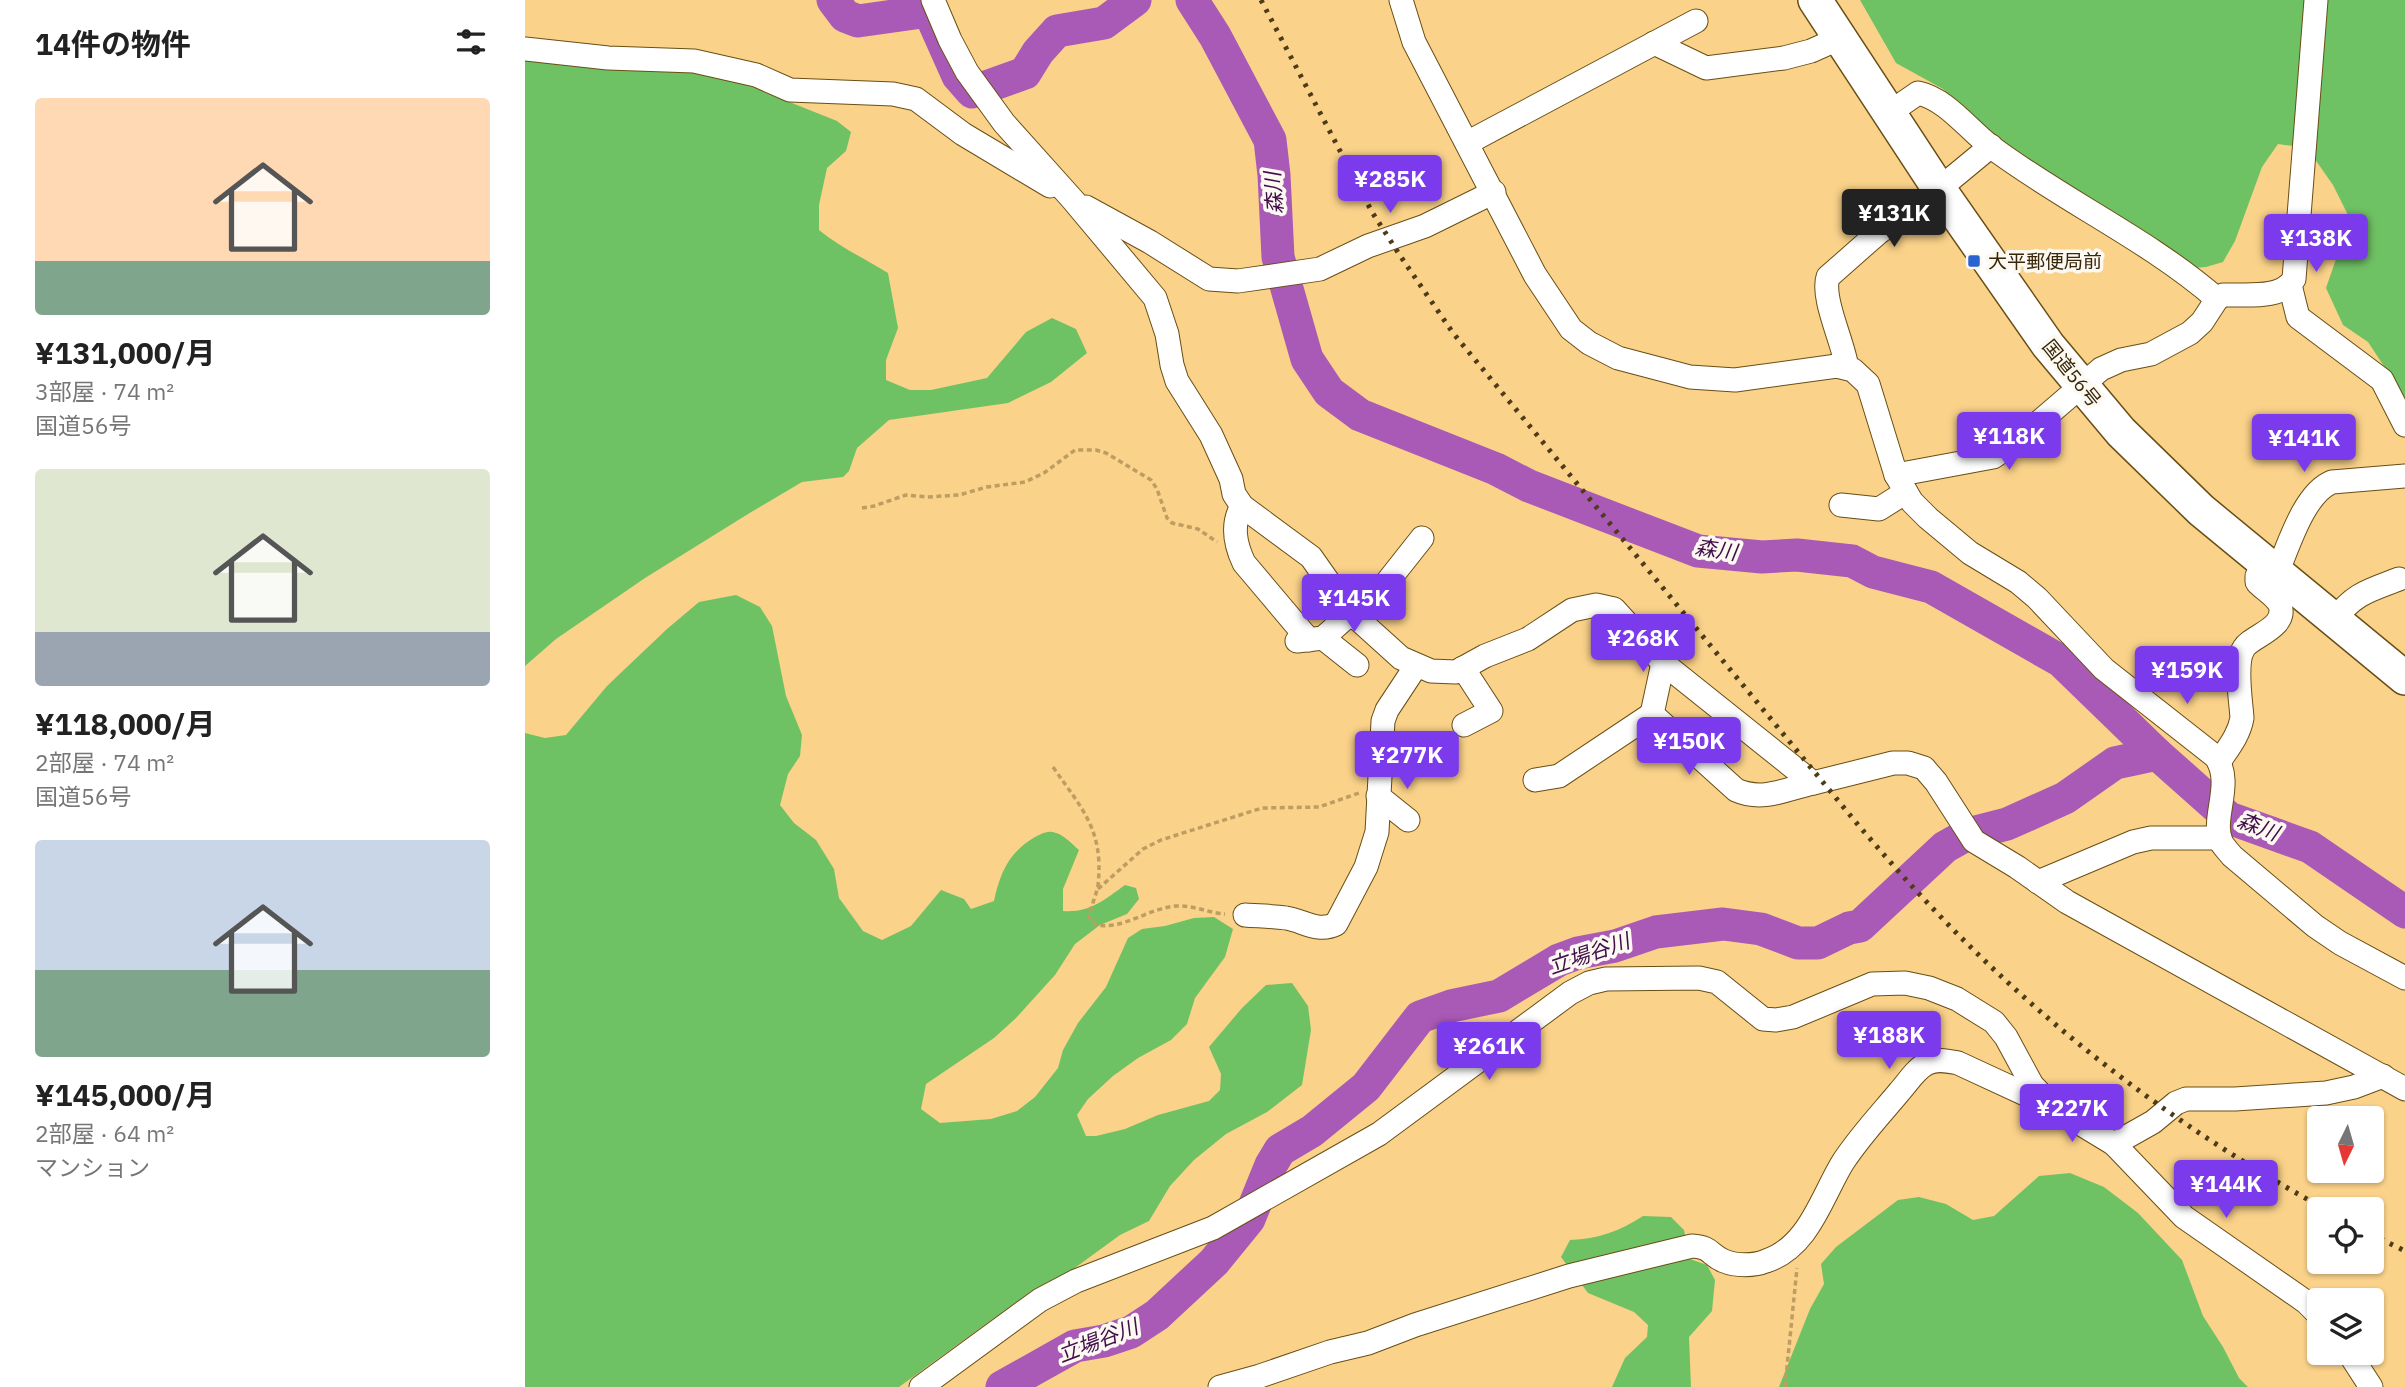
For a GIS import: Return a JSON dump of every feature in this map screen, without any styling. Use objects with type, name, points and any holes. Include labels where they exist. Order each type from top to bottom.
[{"type":"highway","name":"国道56号","points":[[1815,0],[1939,189],[2048,345],[2081,385],[2150,461],[2201,510],[2405,678]]},
{"type":"street","points":[[933,0],[967,72],[1004,123],[1155,298],[1167,334],[1177,381],[1211,435],[1231,479],[1234,494],[1242,506],[1311,556],[1354,616],[1401,658],[1416,666],[1446,673],[1528,639],[1572,610],[1596,605],[1614,609],[1663,663],[1813,783]]},
{"type":"street","points":[[1401,0],[1414,42],[1535,275],[1571,329],[1589,343],[1618,358],[1690,377],[1735,380],[1837,366],[1853,370],[1868,384],[1901,483],[1912,502],[1936,526],[1970,553],[2018,582],[2037,598],[2104,669],[2219,762],[2223,777],[2220,838],[2232,856],[2315,926],[2340,943],[2405,978]]},
{"type":"street","points":[[1841,505],[1879,509],[1901,483],[1993,457],[2016,442],[2101,369],[2120,360],[2151,354],[2190,333],[2223,295],[2281,291],[2290,285],[2294,279],[2316,0]]},
{"type":"street","points":[[1467,143],[1696,21]]},
{"type":"street","points":[[1654,43],[1706,68],[1784,58],[1811,51],[1840,38]]},
{"type":"street","points":[[525,49],[608,58],[694,61],[756,75],[790,90],[893,94],[916,99],[963,134],[1209,279],[1238,281],[1320,268],[1336,263],[1368,246],[1425,226],[1494,192]]},
{"type":"street","points":[[1889,113],[1918,93],[1932,96],[1991,146],[2187,273],[2217,299]]},
{"type":"street","points":[[1847,368],[1845,352],[1827,294],[1828,277],[1878,233],[1939,189],[1991,146]]},
{"type":"street","points":[[2290,285],[2298,317],[2382,380],[2405,425]]},
{"type":"street","points":[[2219,762],[2241,726],[2239,661],[2243,648],[2273,627],[2280,613],[2279,603],[2257,582],[2257,576],[2271,569],[2322,486],[2332,482],[2405,476]]},
{"type":"street","points":[[1242,506],[1236,517],[1235,535],[1244,563],[1308,640],[1357,665]]},
{"type":"street","points":[[1308,640],[1354,616],[1422,538]]},
{"type":"street","points":[[2334,620],[2350,600],[2399,579]]},
{"type":"street","points":[[1535,780],[1559,776],[1652,714],[1663,663]]},
{"type":"street","points":[[1245,915],[1283,918],[1328,928],[1336,924],[1344,913],[1373,850],[1377,832],[1383,721],[1387,710],[1416,666]]},
{"type":"street","points":[[1463,668],[1491,711],[1464,725]]},
{"type":"street","points":[[1652,714],[1736,790],[1763,797],[1893,763],[1908,763],[1924,768],[1974,841],[2067,902],[2405,1089]]},
{"type":"street","points":[[1378,796],[1408,820]]},
{"type":"street","points":[[2038,882],[2120,847],[2151,838],[2220,838]]},
{"type":"street","points":[[921,1387],[1040,1300],[1076,1281],[1213,1228],[1379,1134],[1570,993],[1589,983],[1606,979],[1699,978],[1717,982],[1763,1018],[1776,1020],[1793,1017],[1872,984],[1905,983],[1929,988],[1957,999],[1994,1022],[2006,1037],[2032,1084],[2053,1107]]},
{"type":"street","points":[[1220,1387],[1330,1352],[1368,1343],[1415,1325],[1569,1276],[1692,1245],[1705,1247],[1722,1261],[1737,1265],[1767,1261],[1793,1245],[1804,1232],[1844,1161],[1870,1126],[1927,1063],[1942,1060],[1958,1063],[2053,1107],[2114,1144],[2184,1217],[2307,1303]]},
{"type":"street","points":[[2114,1144],[2186,1099],[2326,1093],[2354,1087],[2383,1076]]},
{"type":"street","points":[[2357,1365],[2371,1387]]},
{"type":"path","points":[[862,508],[906,495],[959,495],[987,487],[1025,482],[1044,473],[1075,450],[1096,450],[1106,453],[1151,480],[1157,489],[1167,519],[1172,523],[1198,530],[1238,551]]},
{"type":"path","points":[[1053,766],[1091,821],[1097,842],[1097,889],[1089,917],[1096,925],[1108,927],[1144,914],[1178,906],[1245,915]]},
{"type":"path","points":[[1097,889],[1143,849],[1161,840],[1262,808],[1319,807],[1356,793],[1378,796]]},
{"type":"path","points":[[1785,1387],[1797,1265],[1793,1245]]},
{"type":"green space","points":[[1860,0],[2405,0],[2405,398],[2368,342],[2343,325],[2326,288],[2350,219],[2333,185],[2307,148],[2278,144],[2262,167],[2235,241],[2223,262],[2206,267],[2167,270],[2111,216],[1989,132],[1943,89],[1896,63]]},
{"type":"green space","points":[[525,56],[645,65],[732,79],[837,121],[851,132],[846,151],[827,168],[819,205],[819,230],[888,273],[898,328],[886,360],[886,380],[910,390],[931,390],[987,378],[1026,332],[1052,318],[1076,329],[1087,353],[1051,382],[1008,403],[889,420],[857,448],[849,471],[843,477],[802,482],[748,514],[645,578],[556,639],[525,666]]},
{"type":"green space","points":[[736,595],[760,607],[772,626],[786,696],[802,735],[800,756],[788,774],[780,805],[794,823],[816,840],[834,869],[839,898],[863,931],[882,940],[911,926],[941,890],[964,899],[971,909],[994,901],[999,881],[1012,856],[1026,843],[1048,832],[1062,836],[1079,850],[1063,889],[1063,911],[1089,908],[1125,885],[1136,888],[1139,899],[1127,914],[1100,925],[1075,944],[1055,975],[1016,1018],[994,1038],[926,1084],[921,1109],[940,1123],[991,1119],[1017,1111],[1035,1097],[1058,1068],[1063,1050],[1078,1023],[1106,987],[1128,938],[1142,929],[1194,918],[1214,917],[1233,929],[1225,957],[1195,998],[1187,1024],[1171,1040],[1138,1058],[1113,1076],[1088,1099],[1077,1115],[1086,1136],[1125,1129],[1158,1115],[1209,1101],[1220,1090],[1221,1074],[1209,1047],[1242,1008],[1266,985],[1292,983],[1308,1006],[1311,1030],[1302,1085],[1267,1112],[1226,1134],[1194,1160],[1170,1186],[1149,1221],[1120,1235],[1072,1270],[1030,1292],[899,1387],[525,1387],[525,733],[545,738],[566,735],[607,686],[699,602]]},
{"type":"green space","points":[[2070,1173],[2104,1187],[2138,1213],[2182,1260],[2203,1316],[2239,1378],[2248,1387],[1779,1387],[1810,1309],[1824,1284],[1821,1264],[1836,1247],[1898,1200],[1919,1197],[1946,1204],[1973,1220],[1994,1216],[2039,1176]]},
{"type":"green space","points":[[1643,1216],[1671,1217],[1684,1230],[1690,1259],[1707,1265],[1715,1280],[1712,1311],[1689,1337],[1691,1387],[1612,1387],[1625,1358],[1647,1337],[1648,1325],[1634,1312],[1588,1293],[1561,1257],[1570,1240],[1608,1233]]},
{"type":"waterway","points":[[833,0],[845,16],[858,21],[929,11],[958,76],[972,92],[1025,73],[1038,52],[1057,31],[1104,23],[1135,0]]},
{"type":"waterway","name":"森川","points":[[1192,0],[1215,36],[1270,140],[1278,257],[1307,359],[1329,392],[1360,415],[1496,469],[1529,486],[1698,551],[1762,557],[1797,555],[1852,561],[1873,572],[1931,587],[2061,661],[2157,754],[2229,818],[2310,847],[2405,912]]},
{"type":"waterway","name":"立場谷川","points":[[1002,1387],[1075,1346],[1104,1341],[1131,1332],[1157,1315],[1214,1262],[1249,1219],[1280,1150],[1312,1131],[1366,1087],[1420,1017],[1451,1006],[1499,996],[1559,960],[1656,932],[1723,924],[1761,929],[1798,943],[1818,943],[1849,928],[1860,926],[1945,847],[1968,834],[2007,824],[2065,798],[2115,763],[2157,754]]},
{"type":"railway","points":[[1261,0],[1372,212],[1453,333],[1859,826],[1967,944],[2061,1030],[2111,1070],[2215,1144],[2307,1199]]},
{"type":"railway","points":[[2384,1240],[2405,1251]]},
{"type":"place","name":"大平郵便局前","points":[[1974,261]]}]
